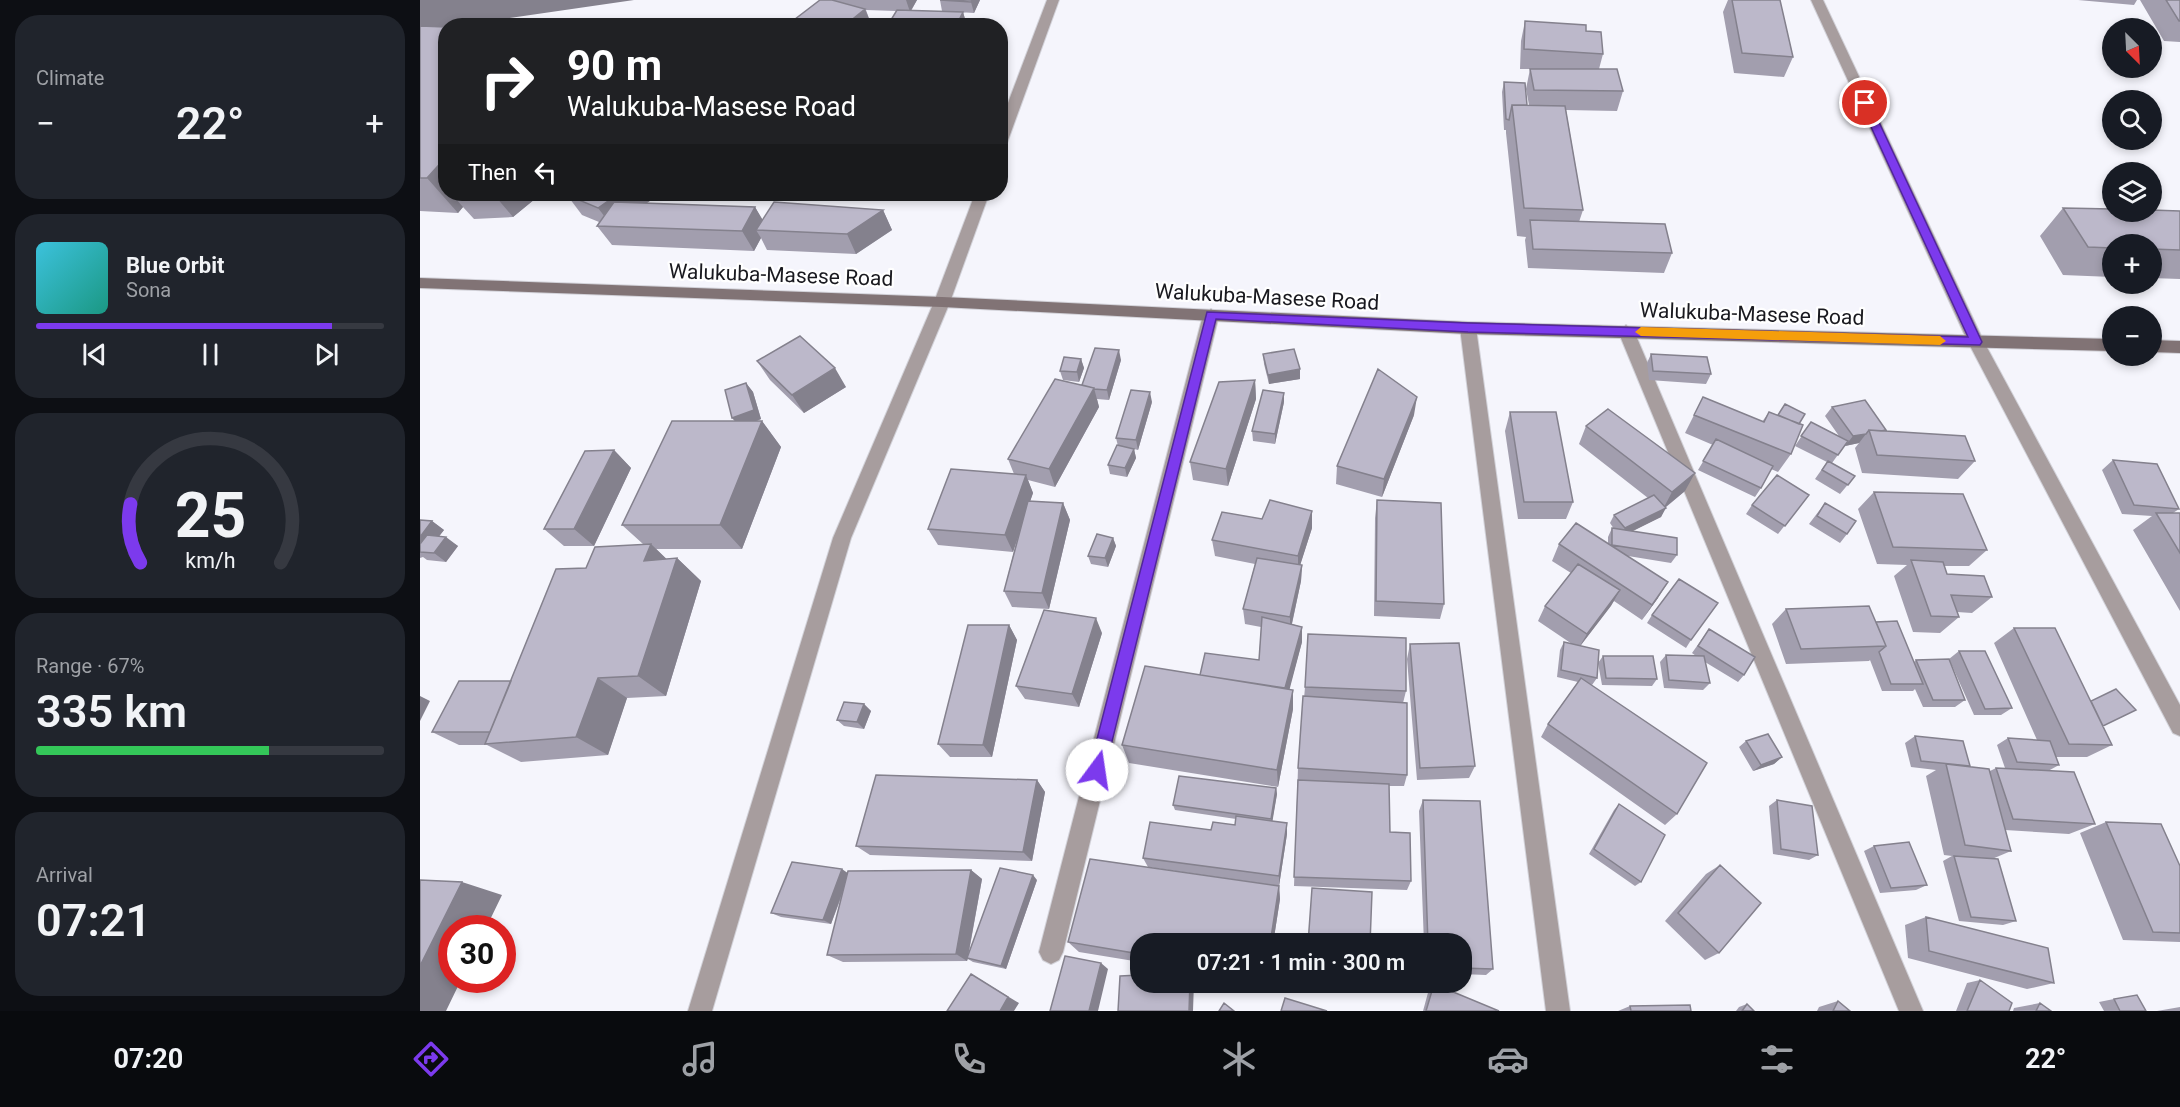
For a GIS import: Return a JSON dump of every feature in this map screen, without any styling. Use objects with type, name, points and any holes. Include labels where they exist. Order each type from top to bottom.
[{"type":"street","points":[[1008,121],[1053,0]]},
{"type":"street","points":[[1817,0],[1976,342],[2180,726]]},
{"type":"street","points":[[700,1011],[842,538],[942,302],[979,201]]},
{"type":"street","name":"Walukuba-Masese Road","points":[[420,283],[942,302],[1468,327],[2102,345]]},
{"type":"street","points":[[1051,952],[1211,315]]},
{"type":"street","points":[[1468,327],[1558,1011]]},
{"type":"street","points":[[1626,331],[1911,1011]]},
{"type":"street","points":[[2162,346],[2180,347]]},
{"type":"building","points":[[820,0],[832,0],[865,9],[854,18],[796,18]]},
{"type":"building","points":[[940,0],[972,0],[971,2]]},
{"type":"building","points":[[1732,0],[1780,0],[1793,57],[1742,53]]},
{"type":"building","points":[[2166,0],[2180,0],[2180,21],[2179,21]]},
{"type":"building","points":[[897,10],[963,12],[960,18],[892,18]]},
{"type":"building","points":[[1525,21],[1586,25],[1586,31],[1601,32],[1603,54],[1524,49]]},
{"type":"building","points":[[420,26],[438,27],[438,166],[427,178],[420,178]]},
{"type":"building","points":[[1530,69],[1617,69],[1623,91],[1534,90]]},
{"type":"building","points":[[1504,82],[1525,83],[1527,105],[1512,105],[1509,120],[1506,119]]},
{"type":"building","points":[[1512,105],[1565,106],[1583,210],[1524,208]]},
{"type":"building","points":[[581,201],[608,201],[598,208]]},
{"type":"building","points":[[614,202],[755,207],[742,231],[597,226]]},
{"type":"building","points":[[774,202],[883,210],[847,234],[756,230]]},
{"type":"building","points":[[2063,208],[2102,209],[2102,222],[2162,222],[2162,210],[2180,211],[2180,250],[2162,249],[2162,234],[2102,234],[2102,248],[2088,247]]},
{"type":"building","points":[[1530,220],[1665,224],[1672,253],[1533,249]]},
{"type":"building","points":[[800,336],[835,368],[792,395],[757,361]]},
{"type":"building","points":[[1095,348],[1119,350],[1107,390],[1082,385]]},
{"type":"building","points":[[1294,349],[1300,369],[1268,375],[1263,354]]},
{"type":"building","points":[[1651,354],[1707,357],[1711,374],[1653,371]]},
{"type":"building","points":[[1064,357],[1081,359],[1077,372],[1060,371]]},
{"type":"building","points":[[1378,369],[1417,397],[1384,479],[1337,466]]},
{"type":"building","points":[[1055,379],[1094,388],[1049,469],[1008,459]]},
{"type":"building","points":[[1255,380],[1226,469],[1190,462],[1219,382]]},
{"type":"building","points":[[746,383],[754,410],[732,418],[725,390]]},
{"type":"building","points":[[1131,390],[1150,392],[1136,440],[1116,438]]},
{"type":"building","points":[[1263,390],[1284,393],[1275,434],[1252,431]]},
{"type":"building","points":[[1703,397],[1764,422],[1769,412],[1803,425],[1791,454],[1694,415]]},
{"type":"building","points":[[1865,400],[1886,430],[1869,430],[1866,434],[1853,436],[1832,407]]},
{"type":"building","points":[[1785,404],[1805,414],[1799,424],[1778,415]]},
{"type":"building","points":[[1608,409],[1695,473],[1672,492],[1586,426]]},
{"type":"building","points":[[1510,412],[1556,412],[1573,502],[1524,502]]},
{"type":"building","points":[[672,421],[762,421],[720,525],[622,525]]},
{"type":"building","points":[[1811,422],[1848,441],[1838,455],[1801,436]]},
{"type":"building","points":[[1869,430],[1965,436],[1975,461],[1877,455]]},
{"type":"building","points":[[1716,439],[1773,466],[1761,488],[1703,461]]},
{"type":"building","points":[[1117,445],[1134,449],[1125,468],[1108,465]]},
{"type":"building","points":[[614,450],[574,529],[544,529],[585,451]]},
{"type":"building","points":[[2113,460],[2157,464],[2179,509],[2134,505]]},
{"type":"building","points":[[1828,461],[1855,476],[1848,485],[1822,470]]},
{"type":"building","points":[[951,469],[1026,475],[1005,535],[928,529]]},
{"type":"building","points":[[1777,475],[1809,495],[1785,526],[1752,505]]},
{"type":"building","points":[[1874,492],[1963,494],[1987,550],[1893,547]]},
{"type":"building","points":[[1654,495],[1666,508],[1625,528],[1614,515]]},
{"type":"building","points":[[1270,500],[1312,511],[1298,556],[1212,540],[1222,512],[1262,519]]},
{"type":"building","points":[[1377,500],[1441,503],[1444,604],[1376,601]]},
{"type":"building","points":[[1028,501],[1063,503],[1042,593],[1004,591]]},
{"type":"building","points":[[1825,503],[1856,521],[1847,534],[1817,516]]},
{"type":"building","points":[[2156,513],[2180,513],[2180,553]]},
{"type":"building","points":[[420,520],[432,521],[420,537]]},
{"type":"building","points":[[1576,523],[1668,582],[1652,605],[1559,544]]},
{"type":"building","points":[[1612,528],[1677,538],[1677,555],[1612,545]]},
{"type":"building","points":[[1097,534],[1113,538],[1105,558],[1088,556]]},
{"type":"building","points":[[427,535],[446,537],[434,553],[420,552],[420,544]]},
{"type":"building","points":[[651,544],[644,561],[677,558],[638,676],[598,678],[576,737],[485,744],[556,569],[586,568],[595,547]]},
{"type":"building","points":[[1257,558],[1302,565],[1290,617],[1243,609]]},
{"type":"building","points":[[1911,560],[1943,562],[1947,574],[1984,576],[1992,597],[1951,595],[1959,617],[1931,616]]},
{"type":"building","points":[[1578,564],[1620,590],[1587,634],[1545,606]]},
{"type":"building","points":[[1679,579],[1718,603],[1691,640],[1652,615]]},
{"type":"building","points":[[1869,606],[1886,646],[1801,649],[1786,609]]},
{"type":"building","points":[[1044,610],[1096,618],[1072,694],[1016,686]]},
{"type":"building","points":[[1262,617],[1302,627],[1285,688],[1200,675],[1205,653],[1259,660]]},
{"type":"building","points":[[1897,621],[1923,684],[1891,684],[1879,652],[1886,646],[1876,622]]},
{"type":"building","points":[[968,625],[1009,625],[983,745],[938,744]]},
{"type":"building","points":[[2014,628],[2055,628],[2112,745],[2069,744]]},
{"type":"building","points":[[1709,629],[1755,657],[1744,675],[1698,646]]},
{"type":"building","points":[[1308,634],[1406,638],[1406,691],[1305,687]]},
{"type":"building","points":[[1564,642],[1599,650],[1597,678],[1561,670]]},
{"type":"building","points":[[1459,643],[1475,766],[1420,768],[1410,644]]},
{"type":"building","points":[[1959,651],[1985,651],[2012,708],[1985,709]]},
{"type":"building","points":[[1666,655],[1704,656],[1710,683],[1669,680]]},
{"type":"building","points":[[1603,656],[1653,656],[1657,679],[1606,678]]},
{"type":"building","points":[[1949,659],[1965,700],[1933,700],[1916,660]]},
{"type":"building","points":[[1145,666],[1293,690],[1277,770],[1122,745]]},
{"type":"building","points":[[1581,678],[1707,763],[1677,814],[1548,724]]},
{"type":"building","points":[[459,681],[511,681],[490,732],[432,732]]},
{"type":"building","points":[[2116,689],[2136,710],[2103,726],[2091,701]]},
{"type":"building","points":[[1303,696],[1407,703],[1407,775],[1298,768]]},
{"type":"building","points":[[844,702],[864,704],[857,722],[837,720]]},
{"type":"building","points":[[1768,734],[1782,757],[1761,765],[1746,741]]},
{"type":"building","points":[[1915,736],[1963,741],[1970,766],[1921,761]]},
{"type":"building","points":[[2008,738],[2050,741],[2059,765],[2017,762]]},
{"type":"building","points":[[1946,764],[1989,769],[2011,851],[1965,845]]},
{"type":"building","points":[[1996,768],[2074,772],[2095,824],[2013,819]]},
{"type":"building","points":[[876,775],[1037,780],[1023,852],[856,846]]},
{"type":"building","points":[[1179,776],[1276,788],[1271,819],[1173,805]]},
{"type":"building","points":[[1298,780],[1389,784],[1390,832],[1410,833],[1411,881],[1294,877]]},
{"type":"building","points":[[1423,800],[1480,801],[1493,969],[1472,968],[1472,933],[1428,933]]},
{"type":"building","points":[[1777,800],[1812,806],[1818,855],[1781,849]]},
{"type":"building","points":[[1619,804],[1665,835],[1641,882],[1594,849]]},
{"type":"building","points":[[1236,816],[1287,823],[1279,876],[1143,858],[1150,822],[1211,830],[1213,822],[1235,825]]},
{"type":"building","points":[[2106,822],[2161,824],[2180,866],[2180,933],[2153,932]]},
{"type":"building","points":[[1909,842],[1927,885],[1891,888],[1874,846]]},
{"type":"building","points":[[1954,856],[1998,859],[2016,921],[1971,917]]},
{"type":"building","points":[[1090,859],[1279,886],[1272,933],[1130,933],[1130,952],[1068,942]]},
{"type":"building","points":[[792,862],[842,869],[823,920],[771,913]]},
{"type":"building","points":[[1720,865],[1761,903],[1719,953],[1678,913]]},
{"type":"building","points":[[1000,868],[1033,875],[1001,966],[967,958]]},
{"type":"building","points":[[971,870],[956,954],[827,955],[848,871]]},
{"type":"building","points":[[420,880],[462,882],[446,915],[438,915],[438,930],[420,966]]},
{"type":"building","points":[[1312,888],[1372,892],[1370,933],[1309,933]]},
{"type":"building","points":[[1926,917],[2048,948],[2054,983],[1929,951]]},
{"type":"building","points":[[1065,956],[1101,963],[1089,1011],[1050,1011]]},
{"type":"building","points":[[971,974],[1008,997],[1000,1011],[947,1011]]},
{"type":"building","points":[[1120,976],[1130,976],[1130,993],[1190,993],[1189,1011],[1118,1011]]},
{"type":"building","points":[[1980,980],[2012,1003],[2009,1011],[1967,1011]]},
{"type":"building","points":[[1431,993],[1456,993],[1499,1011],[1426,1011]]},
{"type":"building","points":[[2137,995],[2146,1011],[2120,1011],[2114,999]]},
{"type":"building","points":[[1285,998],[1327,1011],[1281,1011]]},
{"type":"building","points":[[1838,1001],[1850,1011],[1833,1011]]},
{"type":"building","points":[[1224,1003],[1234,1011],[1219,1011]]},
{"type":"building","points":[[2040,1003],[2051,1011],[2036,1011]]},
{"type":"building","points":[[1747,1004],[1754,1011],[1742,1011]]},
{"type":"building","points":[[1690,1005],[1691,1011],[1631,1011],[1630,1006]]},
{"type":"slow traffic","points":[[1641,332],[1940,341]]},
{"type":"route","points":[[1097,770],[1211,315],[1468,327],[1976,342],[1865,103]]}]
